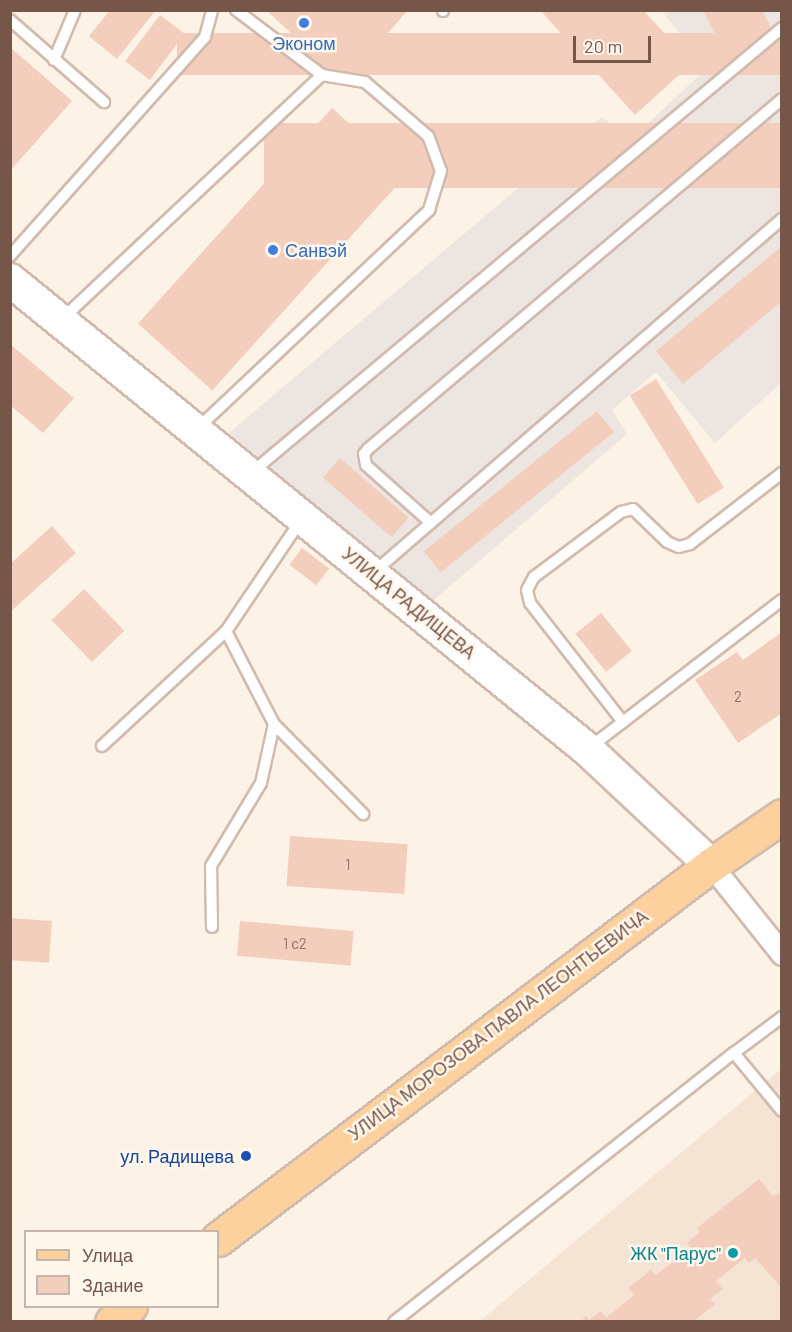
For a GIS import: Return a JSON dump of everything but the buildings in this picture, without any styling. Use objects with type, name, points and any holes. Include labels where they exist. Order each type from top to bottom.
[{"type":"main road","name":"УЛИЦА МОРОЗОВА ПАВЛА ЛЕОНТЬЕВИЧА","points":[[219,1238],[711,865],[782,816]]},
{"type":"main road","points":[[112,1322],[128,1308]]},
{"type":"street","name":"УЛИЦА РАДИЩЕВА","points":[[10,280],[587,749],[711,865],[782,954]]},
{"type":"lane","points":[[54,60],[75,10]]},
{"type":"lane","points":[[10,256],[206,38],[212,10]]},
{"type":"lane","points":[[196,430],[429,210],[441,171],[428,136],[365,82],[322,75],[236,10]]},
{"type":"lane","points":[[10,20],[104,102]]},
{"type":"lane","points":[[249,473],[782,28]]},
{"type":"lane","points":[[61,320],[322,75]]},
{"type":"lane","points":[[430,523],[366,465],[364,454],[368,449],[782,99]]},
{"type":"lane","points":[[372,574],[782,219]]},
{"type":"lane","points":[[623,722],[530,603],[527,590],[534,578],[621,512],[633,509],[667,542],[679,547],[690,544],[782,473]]},
{"type":"lane","points":[[102,746],[226,631],[303,517]]},
{"type":"lane","points":[[587,749],[782,600]]},
{"type":"lane","points":[[226,631],[274,724],[363,814]]},
{"type":"lane","points":[[212,927],[211,867],[261,783],[274,724]]},
{"type":"lane","points":[[394,1322],[782,1017]]},
{"type":"lane","points":[[734,1053],[782,1111]]},
{"type":"shaded area","points":[[662,11],[781,11],[781,383],[715,443],[656,372],[612,410],[627,434],[428,605],[229,433],[602,117],[631,139],[707,68]]},
{"type":"shaded area","points":[[781,1069],[781,1321],[480,1321]]},
{"type":"place","name":"Эконом","points":[[304,23]]},
{"type":"place","name":"Санвэй","points":[[273,250]]},
{"type":"place","name":"ул. Радищева","points":[[246,1156]]},
{"type":"place","name":"ЖК \"Парус\"","points":[[733,1253]]}]
